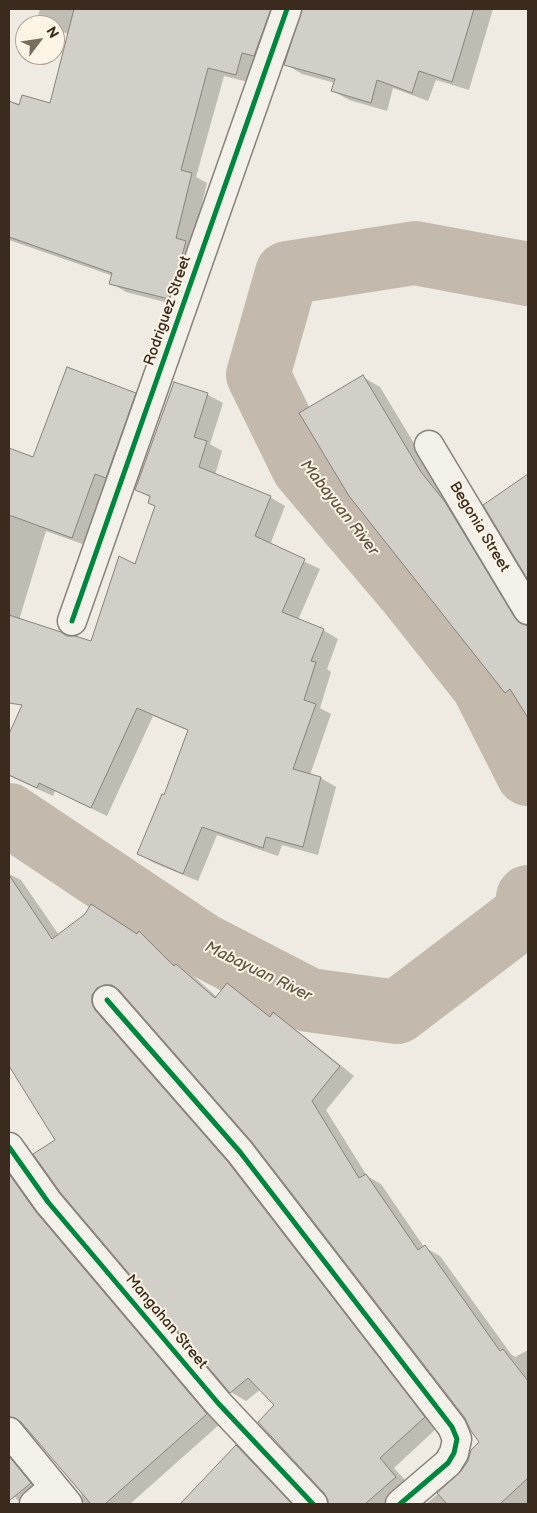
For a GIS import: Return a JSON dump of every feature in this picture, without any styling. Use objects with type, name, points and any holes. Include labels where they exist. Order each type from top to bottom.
[{"type":"street","name":"Rodriguez Street","points":[[72,621],[287,9]]},
{"type":"street","name":"Begonia Street","points":[[429,445],[528,610]]},
{"type":"street","points":[[107,1000],[240,1152],[452,1427],[457,1439],[454,1453],[448,1463],[400,1504]]},
{"type":"street","name":"Mangahan Street","points":[[9,1148],[48,1202],[218,1404],[313,1504]]},
{"type":"street","points":[[9,1432],[52,1499]]},
{"type":"building","points":[[74,9],[271,9],[254,56],[242,53],[236,75],[208,68],[181,170],[192,173],[176,238],[186,241],[169,299],[109,284],[112,273],[9,237],[9,101],[19,105],[22,95],[50,103],[60,65],[65,65],[65,44]]},
{"type":"building","points":[[302,9],[474,9],[452,82],[419,71],[412,93],[377,80],[371,103],[331,91],[335,79],[284,65]]},
{"type":"building","points":[[67,367],[136,393],[106,478],[95,474],[72,538],[9,515],[9,448],[33,457]]},
{"type":"building","points":[[363,375],[421,472],[445,502],[515,618],[520,623],[528,626],[528,718],[510,689],[505,693],[349,496],[299,413]]},
{"type":"building","points":[[174,382],[208,393],[194,437],[207,441],[199,467],[271,496],[255,536],[305,559],[282,612],[324,629],[311,661],[316,662],[304,700],[316,704],[293,769],[321,777],[303,847],[266,837],[263,848],[202,827],[183,874],[137,854],[162,794],[164,795],[188,730],[137,708],[91,808],[39,783],[37,788],[9,775],[9,734],[22,705],[9,703],[9,615],[61,632],[67,636],[75,636],[91,641],[119,556],[135,564],[155,506],[148,503],[150,496],[135,490]]},
{"type":"building","points":[[528,474],[528,580],[483,505]]},
{"type":"building","points":[[9,875],[52,939],[85,914],[91,904],[137,934],[139,931],[174,966],[176,964],[215,998],[227,983],[270,1017],[273,1012],[340,1066],[312,1101],[359,1178],[366,1174],[418,1250],[425,1245],[500,1351],[503,1349],[528,1381],[528,1478],[500,1504],[447,1504],[437,1493],[461,1471],[468,1461],[471,1450],[479,1442],[465,1418],[252,1142],[119,990],[112,985],[104,985],[97,988],[92,995],[92,1003],[95,1010],[228,1162],[425,1417],[380,1458],[396,1477],[365,1504],[328,1504],[324,1493],[258,1422],[274,1405],[248,1378],[230,1393],[60,1192],[33,1154],[55,1140],[9,1066]]},
{"type":"building","points":[[9,1174],[36,1212],[207,1414],[105,1504],[91,1504],[21,1422],[9,1417]]},
{"type":"building","points":[[236,1445],[292,1504],[180,1504]]},
{"type":"building","points":[[9,1456],[31,1483],[9,1501]]},
{"type":"waterway","name":"Mabayuan River","points":[[528,274],[415,253],[287,273],[258,375],[303,467],[410,593],[483,685],[528,774]]},
{"type":"waterway","name":"Mabayuan River","points":[[9,815],[203,945],[309,1000],[397,1012],[526,914],[528,897]]},
{"type":"cycle path","points":[[72,621],[287,9]]},
{"type":"cycle path","points":[[107,1000],[240,1152],[452,1427],[457,1439],[454,1453],[448,1463],[400,1504]]},
{"type":"cycle path","points":[[9,1147],[48,1202],[218,1403],[313,1504]]}]
